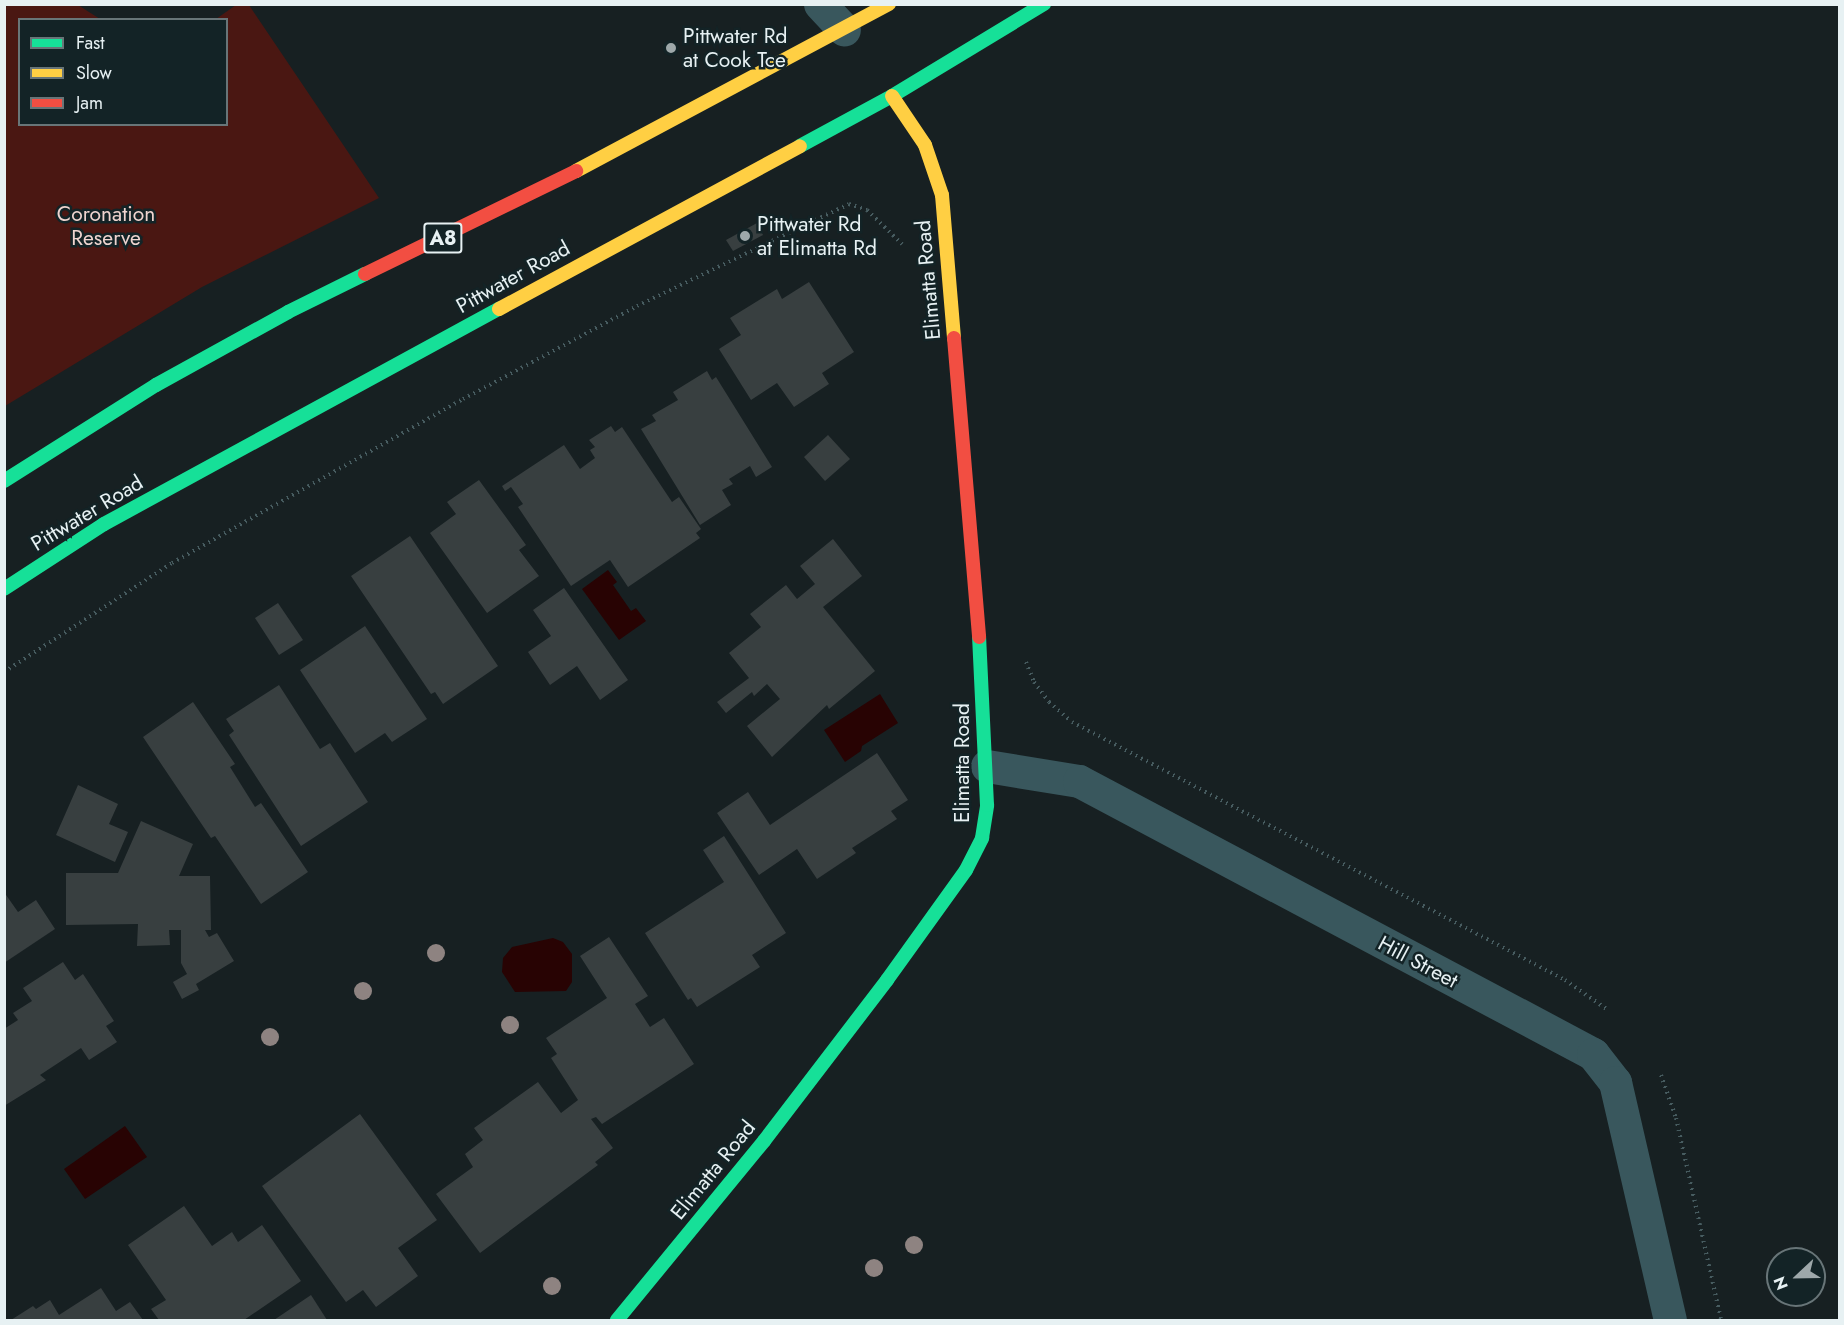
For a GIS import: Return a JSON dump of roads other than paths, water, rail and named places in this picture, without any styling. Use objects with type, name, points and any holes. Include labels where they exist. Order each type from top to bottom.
[{"type":"main road","name":"A8","points":[[4,482],[156,385],[288,312],[618,151],[888,4]]},
{"type":"main road","name":"Pittwater Road","points":[[4,589],[104,524],[892,96],[1044,4]]},
{"type":"main road","name":"Elimatta Road","points":[[617,1320],[770,1132],[887,980],[966,870],[982,838],[987,805],[987,766],[978,625],[942,195],[925,145],[892,96]]},
{"type":"street","points":[[819,4],[844,30]]},
{"type":"street","name":"Hill Street","points":[[987,766],[1078,781],[1593,1054],[1616,1082],[1670,1320]]},
{"type":"place","name":"Pittwater Rd at Cook Tce","points":[[671,48]]},
{"type":"place","name":"Pittwater Rd at Elimatta Rd","points":[[745,236]]},
{"type":"park label","name":"Coronation Reserve","points":[[106,226]]}]
